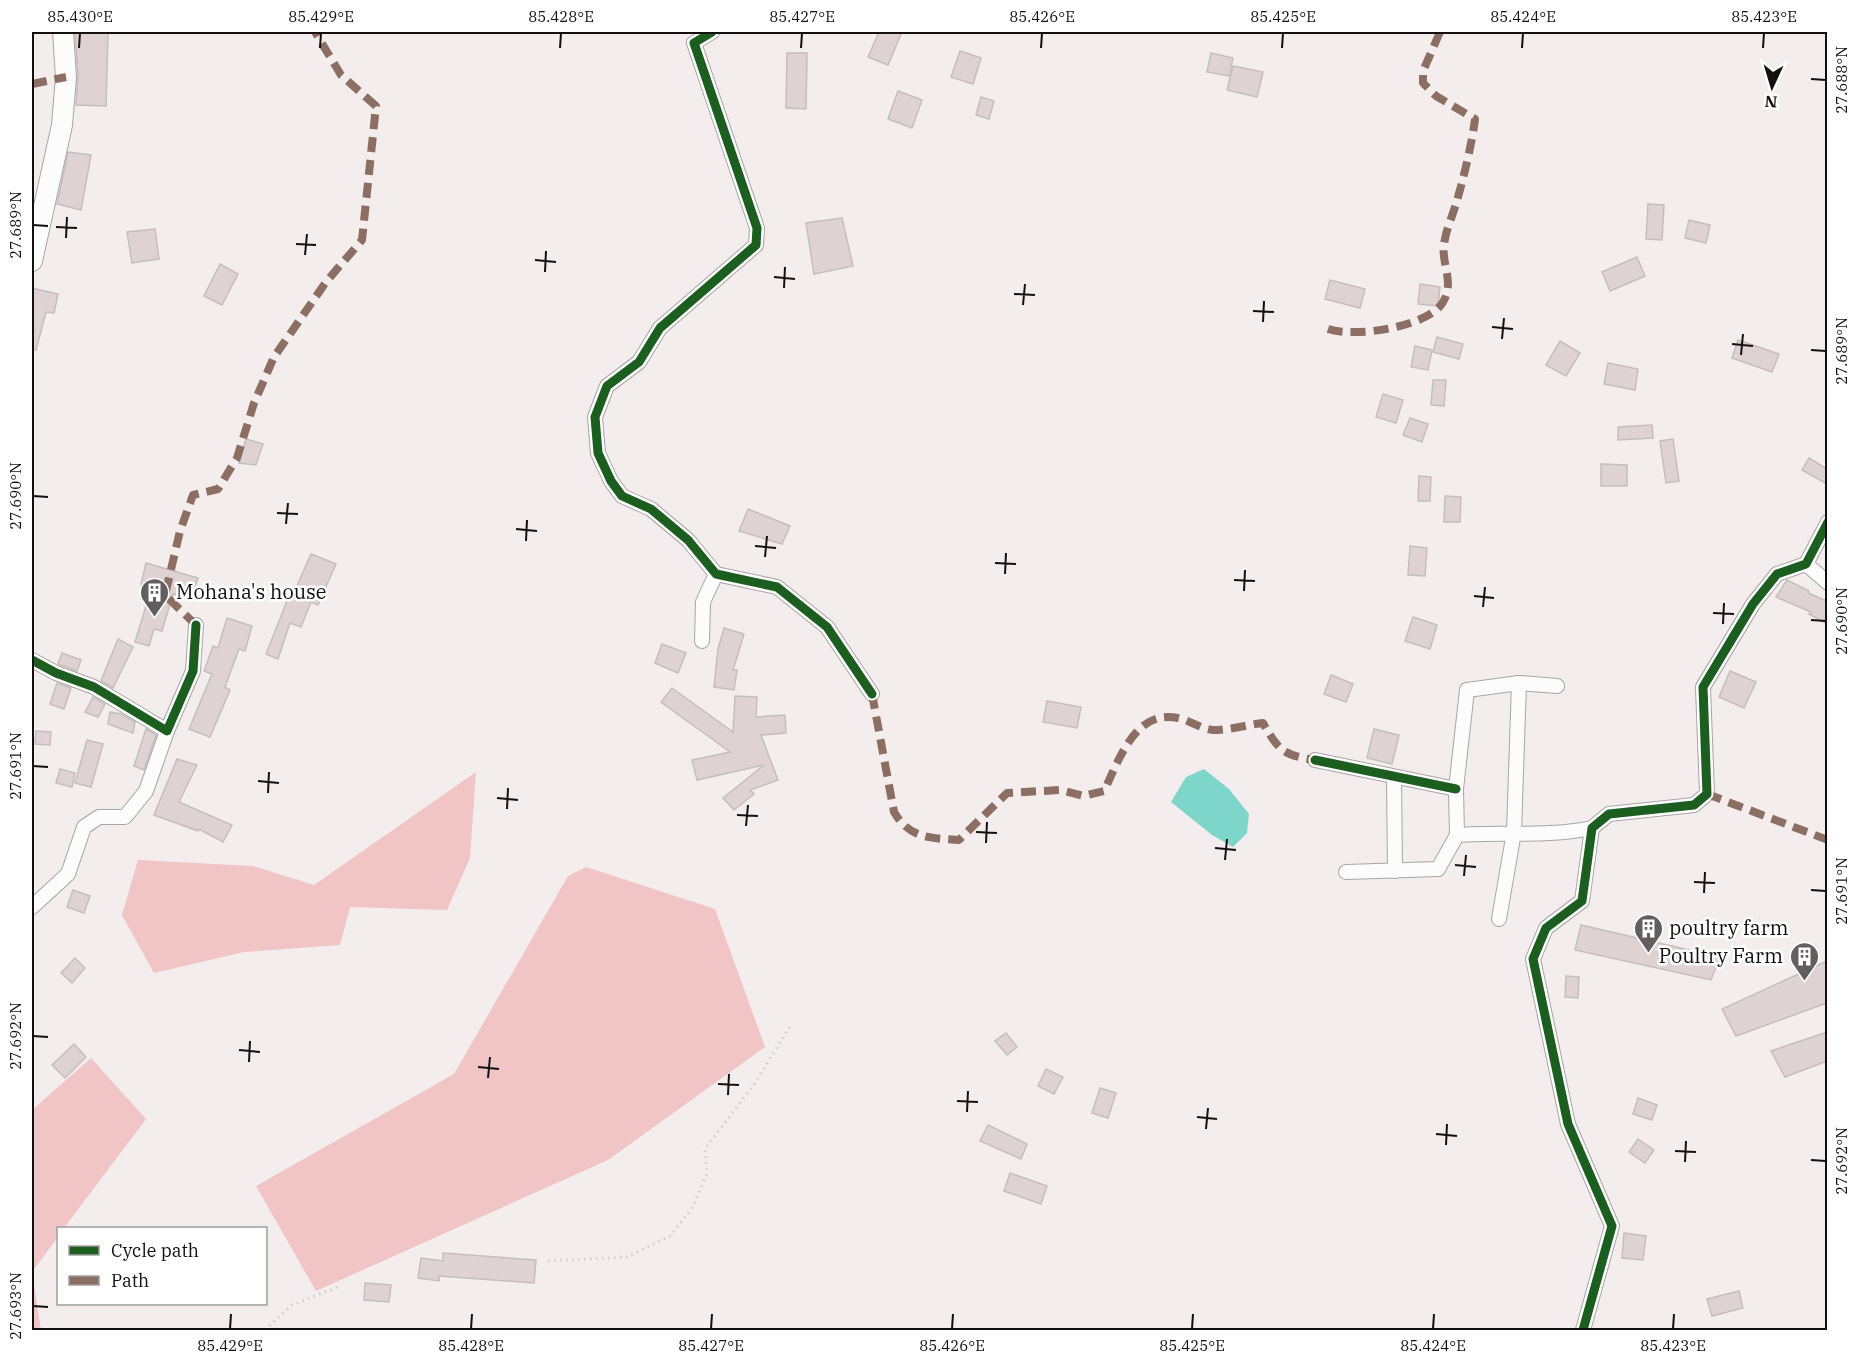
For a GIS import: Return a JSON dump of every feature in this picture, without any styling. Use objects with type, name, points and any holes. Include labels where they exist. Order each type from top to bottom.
[{"type":"main road","points":[[32,261],[62,125],[66,77],[63,32]]},
{"type":"street","points":[[712,32],[694,43],[757,228],[756,245],[660,327],[639,362],[607,386],[595,417],[598,453],[622,496],[651,509],[688,540],[716,574],[777,587],[827,627],[872,694]]},
{"type":"street","points":[[1457,835],[1514,832],[1564,834],[1592,828],[1609,814],[1694,805],[1707,794],[1703,687],[1753,604],[1777,574],[1806,564],[1827,522]]},
{"type":"street","points":[[1806,564],[1827,583]]},
{"type":"street","points":[[702,641],[703,602],[716,574]]},
{"type":"street","points":[[32,907],[68,874],[84,827],[99,817],[125,817],[146,791],[167,730],[193,671],[196,625]]},
{"type":"street","points":[[32,660],[56,673],[94,687],[167,730]]},
{"type":"street","points":[[1346,872],[1438,869],[1457,835],[1456,789],[1467,690],[1519,683],[1557,686]]},
{"type":"street","points":[[1500,919],[1514,832],[1519,683]]},
{"type":"street","points":[[1315,760],[1456,789]]},
{"type":"street","points":[[1394,777],[1395,871]]},
{"type":"street","points":[[1583,1330],[1612,1226],[1568,1124],[1533,959],[1546,928],[1582,901],[1592,828]]},
{"type":"path","points":[[548,1261],[627,1257],[670,1236],[693,1207],[707,1173],[705,1149],[755,1083],[792,1023]]},
{"type":"path","points":[[265,1330],[292,1305],[340,1286]]},
{"type":"shaded area","points":[[476,772],[470,858],[447,910],[350,907],[340,945],[244,952],[154,973],[122,915],[138,860],[253,866],[314,885]]},
{"type":"shaded area","points":[[586,867],[715,909],[765,1047],[608,1160],[316,1291],[256,1186],[454,1074],[568,876]]},
{"type":"shaded area","points":[[91,1058],[146,1119],[65,1227],[57,1227],[57,1238],[32,1272],[32,1110]]},
{"type":"shaded area","points":[[32,1272],[41,1330],[32,1330]]},
{"type":"water","points":[[1204,769],[1229,789],[1249,814],[1247,833],[1233,847],[1212,835],[1171,802],[1186,777]]},
{"type":"building","points":[[75,32],[108,32],[106,106],[76,105],[78,76]]},
{"type":"building","points":[[879,32],[902,32],[888,65],[868,57]]},
{"type":"building","points":[[960,51],[981,58],[973,84],[951,77]]},
{"type":"building","points":[[787,53],[807,53],[806,109],[786,108]]},
{"type":"building","points":[[1211,53],[1233,58],[1229,76],[1207,72]]},
{"type":"building","points":[[1233,66],[1263,72],[1257,97],[1227,90]]},
{"type":"building","points":[[898,91],[922,100],[912,128],[888,119]]},
{"type":"building","points":[[981,97],[994,101],[989,119],[976,115]]},
{"type":"building","points":[[68,152],[91,155],[81,210],[57,204]]},
{"type":"building","points":[[1648,204],[1664,205],[1662,240],[1646,239]]},
{"type":"building","points":[[842,218],[853,266],[814,274],[806,223]]},
{"type":"building","points":[[1689,220],[1710,225],[1706,243],[1685,238]]},
{"type":"building","points":[[155,229],[159,259],[132,263],[127,232]]},
{"type":"building","points":[[1637,257],[1645,276],[1610,291],[1602,272]]},
{"type":"building","points":[[220,264],[238,274],[222,305],[204,296]]},
{"type":"building","points":[[1330,280],[1365,289],[1360,308],[1325,299]]},
{"type":"building","points":[[1420,284],[1440,287],[1438,306],[1418,304]]},
{"type":"building","points":[[32,288],[58,294],[54,313],[46,312],[36,350],[32,349]]},
{"type":"building","points":[[1437,337],[1463,344],[1459,359],[1433,352]]},
{"type":"building","points":[[1738,340],[1779,354],[1772,372],[1732,358]]},
{"type":"building","points":[[1560,341],[1580,353],[1566,376],[1546,365]]},
{"type":"building","points":[[1415,346],[1432,350],[1428,370],[1411,367]]},
{"type":"building","points":[[1608,363],[1638,369],[1635,390],[1604,384]]},
{"type":"building","points":[[1433,380],[1446,380],[1444,406],[1431,405]]},
{"type":"building","points":[[1383,394],[1403,400],[1396,423],[1376,417]]},
{"type":"building","points":[[1410,418],[1428,424],[1422,442],[1403,435]]},
{"type":"building","points":[[1652,425],[1653,438],[1618,440],[1618,427]]},
{"type":"building","points":[[246,439],[263,444],[256,465],[239,463]]},
{"type":"building","points":[[1673,439],[1679,481],[1666,483],[1660,441]]},
{"type":"building","points":[[1809,458],[1827,469],[1827,484],[1802,470]]},
{"type":"building","points":[[1601,464],[1627,465],[1627,486],[1601,486]]},
{"type":"building","points":[[1419,476],[1431,477],[1430,501],[1418,501]]},
{"type":"building","points":[[1445,496],[1461,497],[1460,522],[1444,522]]},
{"type":"building","points":[[748,509],[790,526],[782,544],[739,531]]},
{"type":"building","points":[[1410,546],[1427,548],[1425,576],[1408,575]]},
{"type":"building","points":[[311,554],[336,564],[318,605],[311,602],[301,627],[290,623],[278,659],[266,654],[289,596],[292,597]]},
{"type":"building","points":[[146,563],[198,578],[191,599],[173,594],[162,631],[154,629],[149,646],[135,642],[152,586],[141,584]]},
{"type":"building","points":[[1787,580],[1827,601],[1827,624],[1809,614],[1811,612],[1776,597]]},
{"type":"building","points":[[1413,617],[1437,625],[1430,649],[1405,641]]},
{"type":"building","points":[[227,618],[252,626],[245,651],[239,649],[225,687],[230,690],[210,737],[189,729],[212,674],[204,671],[213,646],[218,648]]},
{"type":"building","points":[[724,628],[744,634],[733,670],[737,670],[734,690],[714,687],[718,649]]},
{"type":"building","points":[[118,639],[133,647],[113,688],[101,681]]},
{"type":"building","points":[[662,644],[686,653],[678,673],[655,663]]},
{"type":"building","points":[[62,653],[81,660],[77,671],[58,664]]},
{"type":"building","points":[[1730,671],[1756,682],[1744,708],[1719,697]]},
{"type":"building","points":[[1331,675],[1353,684],[1346,702],[1324,694]]},
{"type":"building","points":[[57,683],[71,688],[64,709],[50,704]]},
{"type":"building","points":[[672,688],[733,732],[735,696],[757,697],[756,717],[785,715],[786,733],[761,735],[778,780],[750,790],[754,794],[734,810],[723,798],[764,765],[697,780],[692,760],[730,752],[661,702]]},
{"type":"building","points":[[93,697],[105,704],[98,717],[85,712]]},
{"type":"building","points":[[1047,701],[1081,707],[1077,728],[1043,722]]},
{"type":"building","points":[[110,712],[121,714],[135,722],[133,733],[108,724]]},
{"type":"building","points":[[146,729],[156,735],[144,770],[134,766]]},
{"type":"building","points":[[1374,729],[1399,735],[1392,764],[1367,758]]},
{"type":"building","points":[[36,731],[51,732],[50,745],[35,744]]},
{"type":"building","points":[[87,740],[103,744],[91,787],[75,783]]},
{"type":"building","points":[[177,759],[197,765],[179,802],[232,825],[223,842],[199,829],[198,831],[154,815]]},
{"type":"building","points":[[60,769],[75,773],[72,787],[56,783]]},
{"type":"building","points":[[73,890],[90,896],[84,913],[67,907]]},
{"type":"building","name":"poultry farm","points":[[1581,925],[1720,957],[1711,980],[1575,950]]},
{"type":"building","points":[[75,958],[85,968],[72,983],[61,973]]},
{"type":"building","name":"Poultry Farm","points":[[1827,961],[1827,1003],[1736,1036],[1722,1009]]},
{"type":"building","points":[[1566,976],[1579,977],[1578,998],[1565,997]]},
{"type":"building","points":[[1827,1032],[1827,1061],[1785,1077],[1771,1051]]},
{"type":"building","points":[[1006,1033],[1017,1047],[1007,1055],[995,1041]]},
{"type":"building","points":[[74,1044],[86,1057],[65,1078],[52,1065]]},
{"type":"building","points":[[1046,1069],[1063,1077],[1054,1094],[1038,1086]]},
{"type":"building","points":[[1100,1088],[1116,1093],[1108,1118],[1092,1113]]},
{"type":"building","points":[[1638,1098],[1657,1105],[1652,1120],[1633,1114]]},
{"type":"building","points":[[988,1125],[1027,1144],[1021,1159],[980,1141]]},
{"type":"building","points":[[1638,1139],[1654,1150],[1645,1163],[1629,1152]]},
{"type":"building","points":[[1010,1173],[1047,1186],[1041,1204],[1004,1191]]},
{"type":"building","points":[[1624,1233],[1646,1236],[1643,1260],[1622,1258]]},
{"type":"building","points":[[443,1253],[536,1260],[534,1283],[439,1276],[439,1281],[418,1278],[421,1258],[443,1261]]},
{"type":"building","points":[[365,1283],[391,1285],[389,1302],[364,1300]]},
{"type":"building","points":[[1739,1291],[1743,1308],[1712,1316],[1707,1299]]},
{"type":"marked path","points":[[196,625],[165,595],[180,531],[193,495],[218,489],[237,458],[254,403],[274,357],[326,282],[362,240],[376,106],[341,75],[315,32]]},
{"type":"marked path","points":[[1328,329],[1373,331],[1408,324],[1435,311],[1446,295],[1448,280],[1444,244],[1464,173],[1475,119],[1436,96],[1423,83],[1423,71],[1440,32]]},
{"type":"marked path","points":[[32,84],[66,77]]},
{"type":"marked path","points":[[872,694],[894,812],[900,821],[914,832],[930,837],[959,840],[1007,793],[1060,790],[1084,796],[1104,791],[1130,740],[1150,721],[1163,717],[1182,719],[1213,730],[1263,723],[1273,740],[1283,750],[1296,756],[1315,760]]},
{"type":"marked path","points":[[1707,794],[1828,840]]},
{"type":"cycle path","points":[[712,32],[694,43],[757,228],[756,245],[660,328],[639,362],[607,386],[595,417],[598,453],[611,481],[622,496],[651,509],[688,540],[716,574],[777,587],[827,627],[872,694]]},
{"type":"cycle path","points":[[1583,1330],[1612,1226],[1568,1124],[1533,959],[1546,928],[1582,901],[1592,828],[1609,814],[1694,805],[1707,794],[1703,687],[1753,604],[1777,574],[1806,564],[1828,522]]},
{"type":"cycle path","points":[[32,660],[56,673],[94,687],[167,731],[193,671],[196,625]]},
{"type":"cycle path","points":[[1315,760],[1456,789]]},
{"type":"place","name":"Mohana's house","points":[[155,618]]},
{"type":"place","name":"poultry farm","points":[[1648,954]]},
{"type":"place","name":"Poultry Farm","points":[[1804,982]]}]
